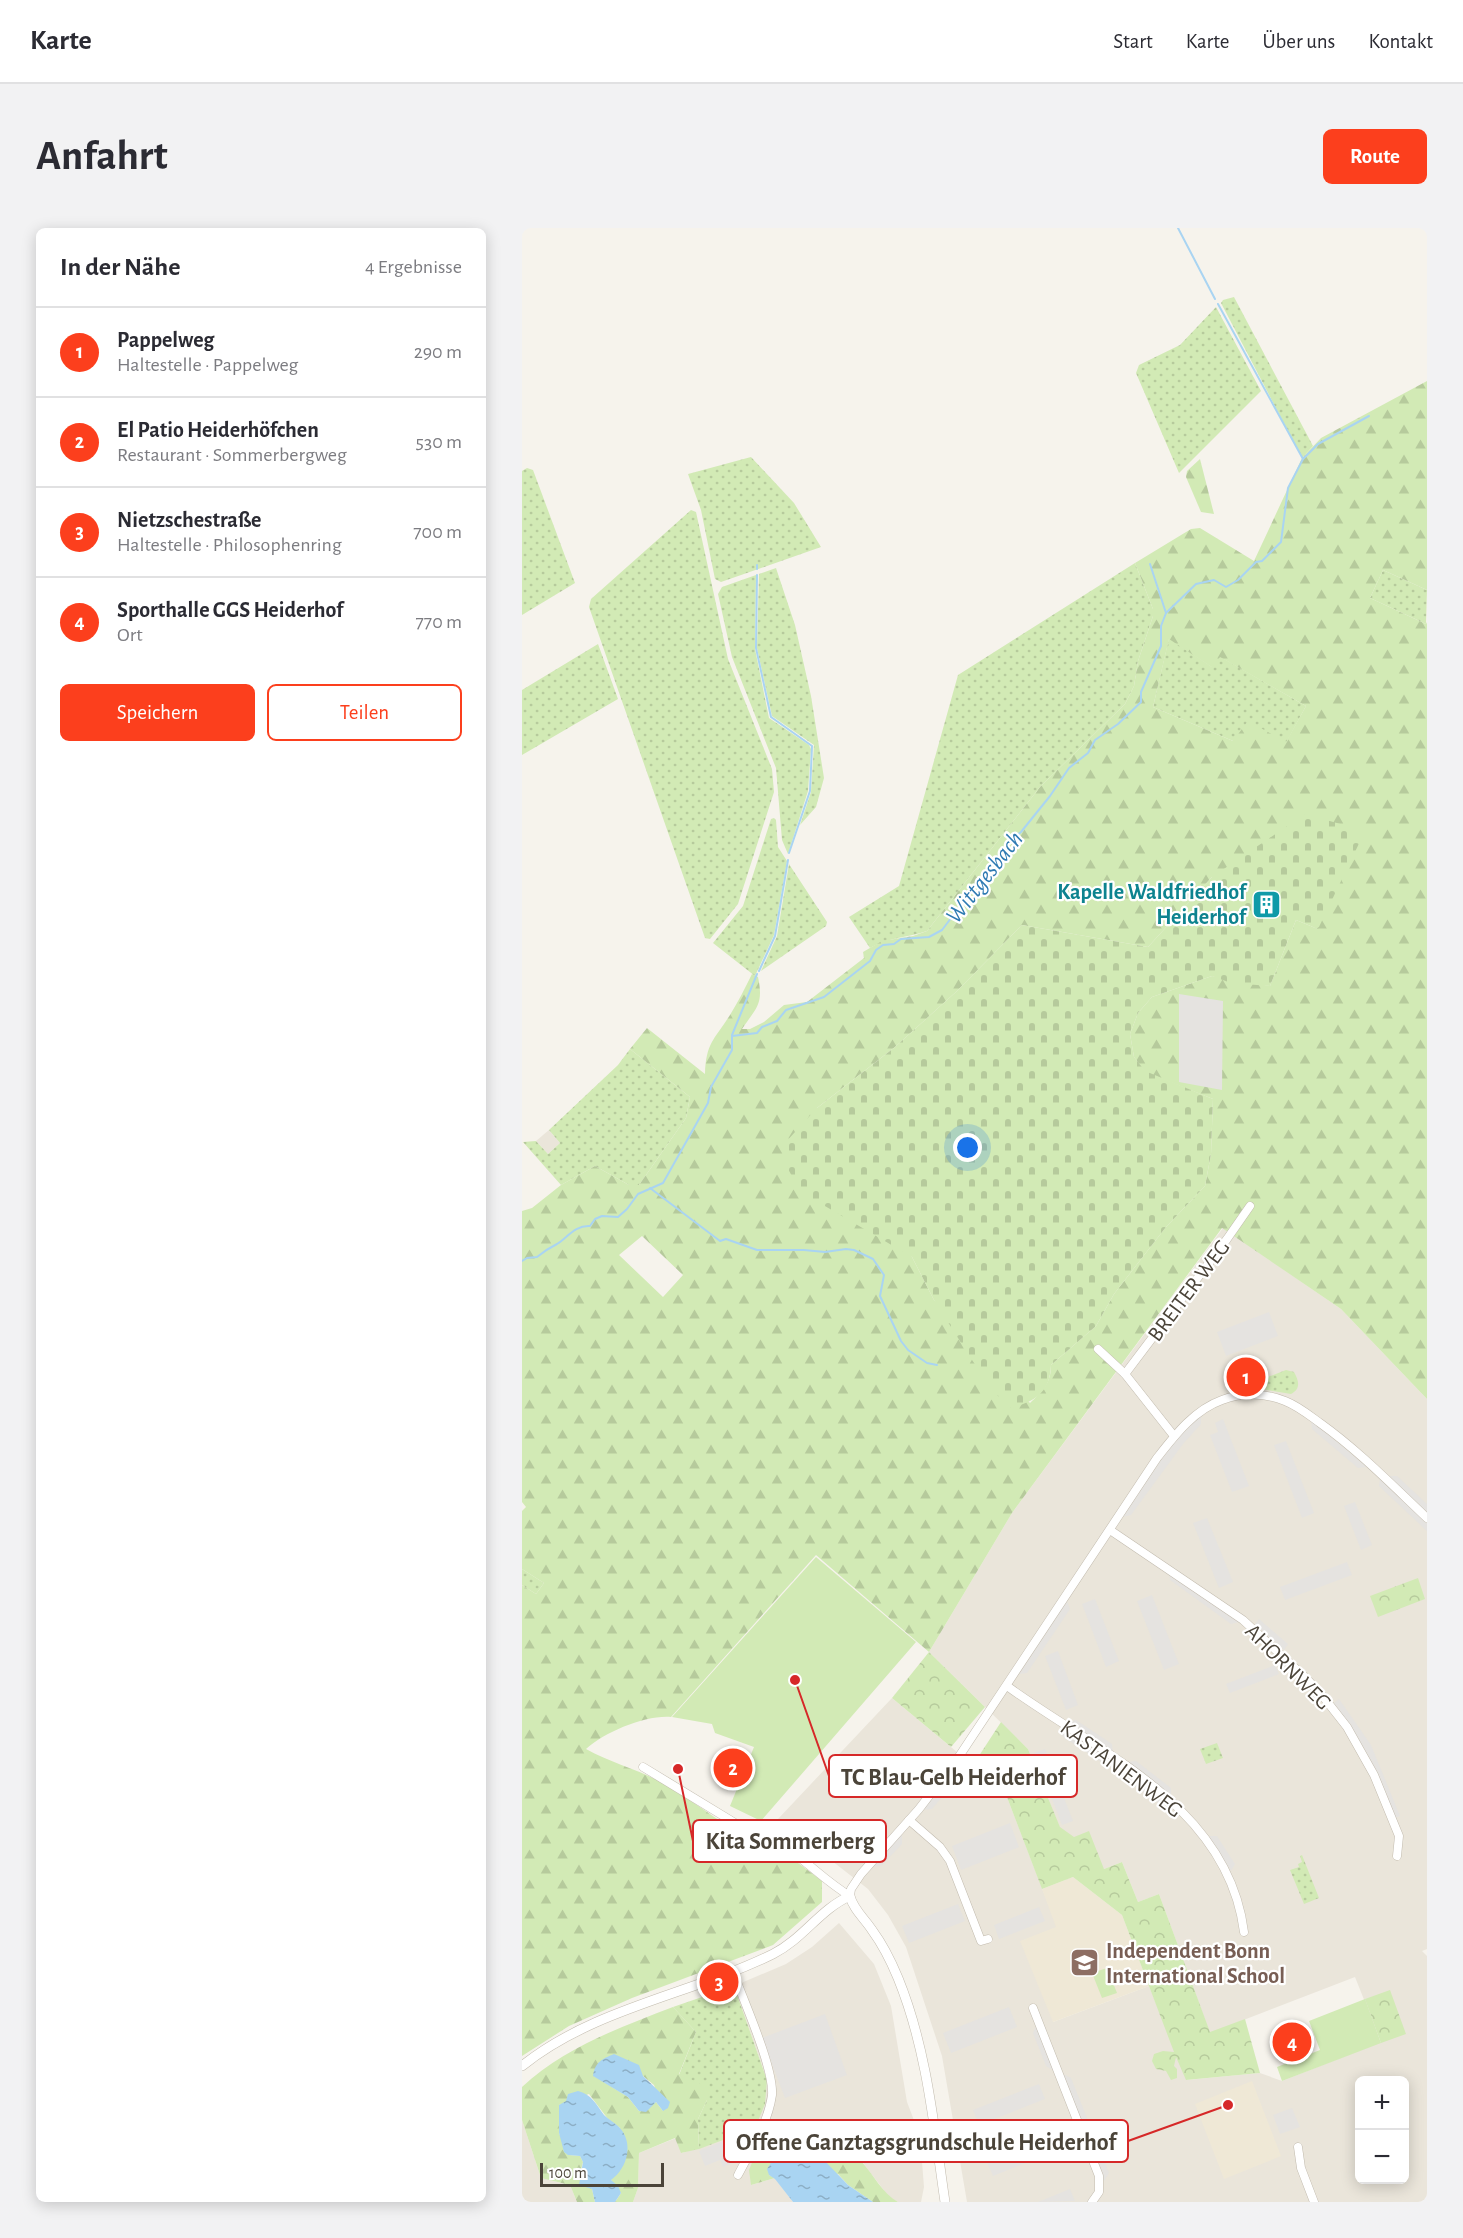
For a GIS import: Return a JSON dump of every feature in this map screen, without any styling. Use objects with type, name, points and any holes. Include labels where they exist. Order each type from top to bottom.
[{"type":"street","name":"BREITER WEG","points":[[1125,1374],[1250,1206]]},
{"type":"street","points":[[1098,1348],[1125,1374],[1174,1436]]},
{"type":"street","points":[[522,2066],[572,2034],[640,2005],[733,1972],[777,1952],[793,1942],[832,1905],[849,1896],[861,1874],[909,1820],[958,1758],[1157,1458],[1174,1436],[1195,1416],[1221,1400],[1242,1394],[1266,1395],[1298,1407],[1343,1440],[1427,1518]]},
{"type":"street","name":"AHORNWEG","points":[[1110,1530],[1243,1620],[1307,1679],[1325,1699],[1347,1727],[1374,1775],[1399,1836],[1397,1856]]},
{"type":"street","name":"KASTANIENWEG","points":[[1007,1686],[1117,1759],[1170,1800],[1196,1825],[1229,1875],[1241,1908],[1244,1932]]},
{"type":"street","points":[[643,1767],[740,1827],[777,1844],[802,1859],[849,1896],[872,1929],[886,1952],[908,2005],[920,2049],[945,2202]]},
{"type":"street","points":[[909,1820],[940,1847],[950,1861],[981,1941],[988,1939]]},
{"type":"street","points":[[733,1972],[762,2051],[772,2093],[761,2131],[738,2175]]},
{"type":"street","points":[[1033,2008],[1099,2176],[1100,2192],[1092,2202]]},
{"type":"street","points":[[1298,2147],[1301,2168],[1314,2202]]},
{"type":"shaded area","points":[[1179,994],[1223,1001],[1222,1090],[1179,1082]]},
{"type":"shaded area","points":[[549,1130],[560,1143],[548,1154],[536,1141]]},
{"type":"shaded area","points":[[1223,1228],[1341,1309],[1427,1399],[1427,1949],[1422,1951],[1427,1956],[1427,2202],[967,2202],[942,2056],[906,1947],[888,1915],[868,1889],[778,1819],[892,1698],[1005,1792],[1057,1927],[1053,2022],[1149,1986],[1187,2080],[1260,2073],[1282,2081],[1381,2042],[1355,1977],[1210,2033],[1159,1894],[1138,1902],[1122,1862],[1104,1869],[1074,1838],[1060,1828],[1028,1749],[929,1652],[1012,1513]]},
{"type":"shaded area","points":[[1269,1312],[1278,1336],[1226,1356],[1217,1332]]},
{"type":"shaded area","points":[[1201,1416],[1201,1424],[1183,1444],[1131,1515],[1123,1517],[1163,1457],[1178,1438]]},
{"type":"shaded area","points":[[1223,1419],[1249,1486],[1232,1492],[1210,1435],[1218,1432],[1215,1423]]},
{"type":"shaded area","points":[[1311,1420],[1367,1467],[1358,1468],[1312,1429]]},
{"type":"shaded area","points":[[1286,1441],[1314,1513],[1302,1518],[1274,1445]]},
{"type":"shaded area","points":[[1389,1476],[1397,1476],[1427,1504],[1427,1512]]},
{"type":"shaded area","points":[[1380,1478],[1427,1523],[1427,1531],[1379,1486]]},
{"type":"shaded area","points":[[1355,1502],[1372,1545],[1361,1550],[1344,1506]]},
{"type":"shaded area","points":[[1207,1518],[1233,1582],[1219,1588],[1193,1523]]},
{"type":"shaded area","points":[[1347,1562],[1352,1575],[1285,1600],[1280,1587]]},
{"type":"shaded area","points":[[1169,1572],[1239,1622],[1231,1624],[1170,1580]]},
{"type":"shaded area","points":[[1152,1595],[1179,1664],[1164,1670],[1137,1601]]},
{"type":"shaded area","points":[[1095,1599],[1119,1661],[1106,1667],[1082,1604]]},
{"type":"shaded area","points":[[1067,1601],[1070,1609],[1027,1673],[1019,1674]]},
{"type":"shaded area","points":[[1259,1619],[1288,1644],[1284,1650],[1255,1624]]},
{"type":"shaded area","points":[[1058,1651],[1078,1705],[1066,1710],[1045,1656]]},
{"type":"shaded area","points":[[1275,1665],[1279,1674],[1230,1693],[1226,1684]]},
{"type":"shaded area","points":[[1339,1699],[1371,1745],[1400,1816],[1395,1818],[1365,1750],[1334,1703]]},
{"type":"shaded area","points":[[1076,1720],[1112,1744],[1113,1753],[1068,1722]]},
{"type":"shaded area","points":[[1062,1727],[1112,1761],[1104,1764],[1062,1736]]},
{"type":"shaded area","points":[[1045,1749],[1073,1821],[1062,1825],[1034,1753]]},
{"type":"shaded area","points":[[1136,1761],[1171,1788],[1171,1796],[1127,1762]]},
{"type":"shaded area","points":[[959,1762],[961,1771],[948,1790],[932,1809],[922,1810]]},
{"type":"shaded area","points":[[1121,1767],[1166,1802],[1158,1803],[1122,1777]]},
{"type":"shaded area","points":[[1010,1823],[1019,1847],[961,1870],[952,1846]]},
{"type":"shaded area","points":[[902,1834],[902,1844],[881,1866],[872,1867]]},
{"type":"shaded area","points":[[1209,1836],[1217,1836],[1235,1864],[1231,1871]]},
{"type":"shaded area","name":"Independent Bonn International School","points":[[1073,1877],[1122,1915],[1149,1986],[1053,2022],[1020,1941],[1056,1927],[1042,1889]]},
{"type":"shaded area","points":[[958,1904],[965,1921],[909,1943],[902,1926]]},
{"type":"shaded area","points":[[1039,1907],[1045,1921],[999,1939],[994,1925]]},
{"type":"shaded area","points":[[839,1923],[874,1964],[891,2006],[907,2102],[920,2136],[924,2187],[921,2202],[898,2202],[889,2197],[860,2159],[795,2125],[769,2120],[751,2185],[775,2178],[793,2202],[633,2202],[638,2188],[639,2153],[676,2138],[682,2153],[755,2128],[767,2080],[734,1986],[786,1964],[812,1947]]},
{"type":"shaded area","points":[[1009,2007],[1017,2027],[951,2053],[943,2033]]},
{"type":"shaded area","points":[[825,2014],[847,2075],[785,2098],[762,2038]]},
{"type":"shaded area","points":[[1036,2026],[1054,2071],[1046,2066],[1033,2033]]},
{"type":"shaded area","points":[[1063,2074],[1071,2078],[1109,2173],[1104,2181]]},
{"type":"shaded area","points":[[1252,2081],[1281,2156],[1224,2179],[1195,2104]]},
{"type":"shaded area","points":[[1039,2084],[1045,2099],[979,2125],[973,2110]]},
{"type":"shaded area","points":[[1292,2108],[1300,2127],[1280,2134],[1273,2115]]},
{"type":"shaded area","points":[[522,2120],[541,2178],[570,2185],[577,2202],[522,2202]]},
{"type":"shaded area","points":[[744,2133],[747,2141],[737,2161],[723,2167],[720,2160],[705,2166],[699,2151]]},
{"type":"shaded area","points":[[1060,2134],[1065,2147],[993,2176],[987,2162]]},
{"type":"shaded area","points":[[1070,2189],[1075,2201],[1038,2202]]},
{"type":"green space","points":[[1234,297],[1313,446],[1302,458],[1221,303],[1223,300]]},
{"type":"green space","points":[[1216,307],[1261,391],[1179,473],[1136,373],[1139,365],[1180,345]]},
{"type":"green space","points":[[1427,381],[1427,590],[1383,570],[1370,598],[1426,624],[1427,622],[1427,1399],[1341,1309],[1222,1228],[1012,1513],[929,1652],[816,1555],[671,1717],[649,1719],[626,1726],[586,1749],[669,1786],[739,1832],[756,1846],[766,1847],[773,1844],[822,1881],[822,1902],[773,1945],[632,1998],[569,2026],[522,2056],[522,1585],[536,1594],[544,1583],[522,1569],[522,1511],[526,1507],[522,1502],[522,1211],[532,1208],[561,1185],[595,1166],[629,1185],[639,1185],[686,1118],[690,1097],[630,1049],[647,1028],[705,1074],[709,1048],[752,974],[758,977],[760,986],[758,1006],[742,1029],[750,1029],[764,1022],[784,1005],[807,1002],[864,958],[863,952],[882,941],[913,936],[927,931],[1040,787],[1125,704],[1134,686],[1138,661],[1153,616],[1153,609],[1135,563],[1191,529],[1200,528],[1254,561],[1302,458],[1321,438]],"holes":[[[1169,639],[1213,668],[1220,657],[1306,706],[1286,742],[1248,721],[1233,741],[1153,707]],[[1212,877],[1318,929],[1296,920],[1270,986],[1212,976],[1152,997],[1138,1013],[1130,1034],[1134,1057],[1145,1072],[1213,1099],[1211,1154],[1205,1186],[1166,1227],[1114,1294],[1096,1326],[1051,1365],[1050,1377],[1039,1395],[1030,1403],[934,1300],[912,1257],[817,1108],[895,1047],[957,991],[1022,925],[1148,947]],[[642,1236],[683,1275],[663,1297],[619,1255]]]},
{"type":"green space","points":[[751,457],[794,503],[821,547],[721,582],[715,579],[701,510],[688,474]]},
{"type":"green space","points":[[1200,459],[1214,514],[1201,512],[1186,477],[1187,471]]},
{"type":"green space","points":[[527,468],[533,470],[575,583],[522,615],[522,471]]},
{"type":"green space","points":[[691,510],[696,512],[728,659],[772,769],[774,792],[738,904],[710,939],[705,938],[589,607],[591,599]]},
{"type":"green space","points":[[1135,563],[1153,609],[1153,616],[1138,661],[1134,686],[1125,704],[1040,787],[927,931],[870,948],[849,917],[899,886],[958,675]]},
{"type":"green space","points":[[776,568],[795,625],[811,696],[824,778],[816,807],[800,825],[811,792],[814,745],[772,716],[757,648],[759,574]]},
{"type":"green space","points":[[1383,570],[1427,590],[1426,624],[1370,598]]},
{"type":"green space","points":[[756,575],[755,649],[769,718],[809,745],[811,749],[808,791],[788,854],[782,840],[776,768],[732,657],[718,594],[722,587]]},
{"type":"green space","points":[[1169,638],[1212,667],[1219,656],[1306,706],[1286,743],[1233,741],[1153,707]]},
{"type":"green space","points":[[598,644],[618,699],[522,755],[522,690]]},
{"type":"green space","points":[[1305,814],[1365,831],[1318,929],[1296,920],[1270,986],[1231,983],[1212,976],[1152,997],[1138,1013],[1130,1034],[1134,1057],[1145,1071],[1213,1099],[1211,1154],[1205,1186],[1166,1227],[1114,1294],[1096,1326],[1051,1365],[1048,1382],[1040,1394],[1028,1402],[1011,1408],[994,1392],[970,1357],[934,1300],[912,1257],[801,1192],[788,1169],[784,1144],[817,1108],[895,1047],[957,991],[1022,925],[1148,947],[1212,877]]},
{"type":"green space","points":[[774,818],[778,847],[787,861],[774,935],[755,976],[713,943],[743,906],[771,819]]},
{"type":"green space","points":[[789,864],[827,922],[826,926],[761,971],[777,936]]},
{"type":"green space","points":[[630,1049],[690,1097],[686,1118],[639,1185],[629,1185],[595,1166],[561,1185],[523,1142],[536,1141],[548,1154],[560,1143],[549,1130],[618,1065]]},
{"type":"green space","points":[[1286,1370],[1294,1372],[1298,1382],[1298,1387],[1291,1394],[1239,1388]]},
{"type":"green space","points":[[816,1557],[916,1642],[761,1821],[730,1806],[754,1747],[715,1733],[712,1724],[672,1717]]},
{"type":"green space","points":[[522,1569],[544,1583],[536,1594],[522,1585]]},
{"type":"green space","points":[[1418,1578],[1425,1599],[1378,1617],[1370,1596]]},
{"type":"green space","points":[[929,1652],[985,1707],[951,1747],[892,1698]]},
{"type":"green space","points":[[1001,1722],[1028,1749],[1060,1827],[1074,1837],[1089,1831],[1104,1869],[1122,1862],[1138,1902],[1159,1894],[1210,2032],[1245,2019],[1260,2073],[1186,2080],[1176,2057],[1174,2066],[1177,2069],[1177,2078],[1171,2080],[1166,2071],[1156,2069],[1152,2061],[1154,2054],[1163,2051],[1174,2052],[1122,1915],[1073,1877],[1042,1889],[1005,1792],[973,1765]]},
{"type":"green space","points":[[1217,1743],[1223,1758],[1206,1764],[1200,1749]]},
{"type":"green space","points":[[1302,1855],[1319,1898],[1304,1904],[1290,1870],[1299,1867]]},
{"type":"green space","points":[[1107,1968],[1117,1993],[1102,1998],[1092,1973]]},
{"type":"green space","points":[[734,1986],[767,2080],[765,2104],[755,2128],[699,2149],[698,2119],[707,2100],[679,2075],[696,2032],[673,2007]]},
{"type":"green space","points":[[1390,1990],[1406,2034],[1381,2043],[1365,1999]]},
{"type":"green space","points":[[1365,1999],[1381,2043],[1282,2081],[1277,2067],[1320,2050],[1309,2021]]},
{"type":"green space","points":[[673,2007],[696,2032],[679,2074],[707,2087],[707,2100],[698,2119],[699,2149],[681,2153],[675,2138],[639,2153],[638,2188],[633,2202],[615,2202],[621,2193],[611,2180],[620,2128],[608,2119],[589,2094],[559,2105],[559,2133],[569,2155],[580,2156],[583,2162],[579,2178],[592,2189],[595,2202],[577,2202],[570,2185],[541,2178],[522,2120],[522,2087],[538,2073],[574,2050],[613,2031]],"holes":[[[594,2076],[643,2076],[654,2085],[663,2111],[656,2102],[639,2111],[628,2097]]]},
{"type":"green space","points":[[769,2120],[805,2130],[843,2147],[861,2161],[883,2189],[898,2202],[873,2202],[848,2185],[838,2174],[769,2175],[775,2178],[751,2185],[749,2170]]},
{"type":"water","points":[[614,2054],[639,2065],[643,2076],[670,2102],[668,2108],[663,2111],[656,2102],[646,2112],[639,2111],[628,2097],[593,2076],[595,2067]]},
{"type":"water","points":[[578,2091],[593,2100],[604,2115],[624,2133],[628,2147],[627,2155],[622,2169],[611,2180],[618,2186],[621,2193],[615,2202],[595,2202],[592,2189],[579,2185],[583,2162],[580,2156],[568,2155],[564,2152],[559,2133],[559,2105],[566,2101],[568,2094]]},
{"type":"water","points":[[791,2138],[823,2159],[848,2185],[873,2202],[793,2202],[775,2179],[769,2175],[767,2169],[786,2139]]},
{"type":"waterway","points":[[1178,228],[1215,299]]},
{"type":"waterway","points":[[1218,304],[1303,459]]},
{"type":"waterway","name":"Wittgesbach","points":[[522,1261],[537,1257],[576,1230],[590,1226],[595,1219],[602,1216],[618,1217],[638,1194],[663,1183],[708,1103],[711,1087],[732,1050],[732,1036],[757,1033],[762,1027],[777,1021],[786,1010],[824,997],[870,961],[876,950],[883,945],[894,944],[901,939],[929,937],[942,930],[1009,842],[1021,832],[1050,796],[1069,768],[1088,753],[1095,740],[1118,724],[1141,702],[1141,692],[1161,646],[1161,626],[1166,613],[1196,584],[1214,580],[1226,587],[1238,580],[1256,562],[1262,561],[1281,542],[1288,488],[1303,459],[1318,444],[1369,416]]},
{"type":"waterway","points":[[1150,564],[1166,613]]},
{"type":"waterway","points":[[757,575],[756,648],[771,717],[812,746],[810,791],[789,853]]},
{"type":"waterway","points":[[759,971],[775,936],[788,860]]},
{"type":"waterway","points":[[732,1035],[757,974]]},
{"type":"waterway","points":[[650,1188],[720,1241],[726,1239],[757,1250],[825,1252],[846,1249],[854,1250],[873,1259],[884,1275],[880,1296],[901,1341],[908,1350],[927,1363],[937,1365]]},
{"type":"place","name":"Kapelle Waldfriedhof Heiderhof","points":[[1267,904]]},
{"type":"place","name":"Pappelweg","points":[[1246,1377]]},
{"type":"place","name":"TC Blau-Gelb Heiderhof","points":[[795,1680]]},
{"type":"place","name":"El Patio Heiderhöfchen","points":[[733,1768]]},
{"type":"place","name":"Kita Sommerberg","points":[[678,1769]]},
{"type":"place","name":"Independent Bonn International School","points":[[1085,1963]]},
{"type":"place","name":"Nietzschestraße","points":[[719,1982]]},
{"type":"place","name":"Sporthalle GGS Heiderhof","points":[[1292,2042]]},
{"type":"place","name":"Offene Ganztagsgrundschule Heiderhof","points":[[1228,2105]]}]
